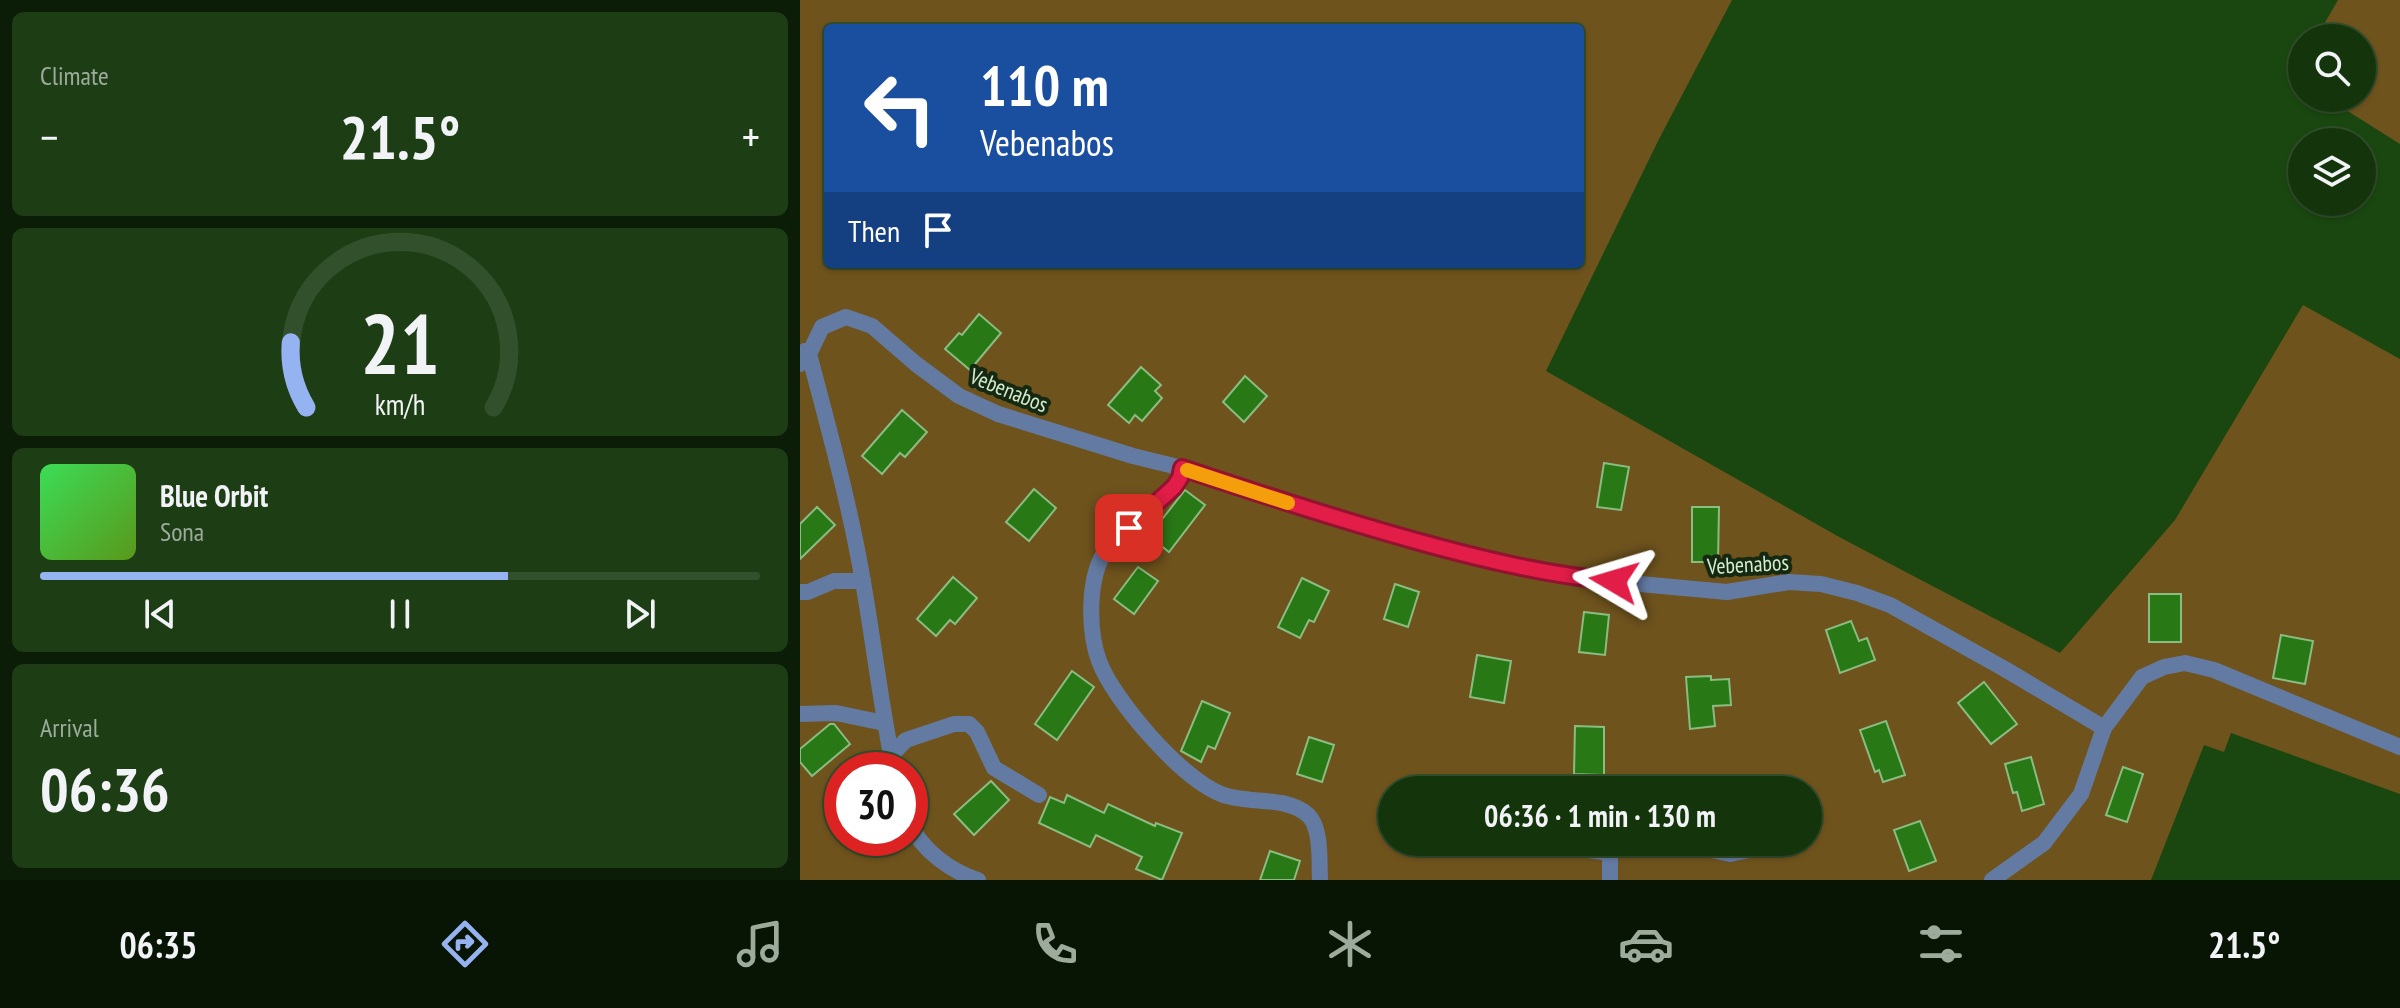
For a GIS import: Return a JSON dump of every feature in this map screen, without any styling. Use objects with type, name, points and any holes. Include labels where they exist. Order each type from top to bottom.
[{"type":"street","name":"Vebenabos","points":[[890,752],[846,493],[803,356],[822,327],[846,317],[872,326],[959,396],[998,414],[1182,468],[1333,517],[1479,558],[1586,579],[1727,592],[1789,582],[1821,584],[1857,593],[1890,605],[2104,728]]},
{"type":"street","points":[[1182,468],[1174,487],[1106,549],[1093,579],[1092,627],[1099,661],[1116,693],[1150,736],[1182,768],[1220,794],[1292,805],[1310,817],[1319,839],[1320,880]]},
{"type":"street","points":[[800,592],[808,592],[834,581],[863,581]]},
{"type":"street","points":[[1992,880],[2044,843],[2081,794],[2104,728],[2142,677],[2164,667],[2185,663],[2214,670],[2400,747]]},
{"type":"street","points":[[801,713],[836,713],[884,723]]},
{"type":"street","name":"Vebenabos","points":[[899,752],[906,740],[954,724],[969,724],[977,732],[994,768],[1039,795]]},
{"type":"street","points":[[928,849],[937,858],[971,879]]},
{"type":"street","points":[[1610,856],[1610,880]]},
{"type":"shaded area","points":[[800,0],[1732,0],[1659,139],[1546,371],[1841,538],[2060,653],[2175,520],[2303,305],[2400,359],[2400,794],[2231,733],[2224,752],[2204,745],[2151,880],[800,880]]},
{"type":"shaded area","points":[[2338,0],[2400,0],[2400,144],[2349,112],[2376,112],[2376,24],[2324,24]]},
{"type":"building","points":[[979,314],[1001,333],[970,370],[945,349],[959,333],[962,335]]},
{"type":"building","points":[[1141,367],[1161,385],[1155,391],[1162,398],[1142,421],[1135,415],[1129,423],[1108,405]]},
{"type":"building","points":[[1245,376],[1267,396],[1244,422],[1223,402]]},
{"type":"building","points":[[902,410],[927,432],[905,457],[900,453],[882,474],[862,456]]},
{"type":"building","points":[[1604,463],[1629,467],[1621,510],[1597,507]]},
{"type":"building","points":[[1034,489],[1056,508],[1029,541],[1006,522]]},
{"type":"building","points":[[1185,490],[1205,505],[1169,552],[1149,536]]},
{"type":"building","points":[[817,507],[835,525],[800,559],[800,524]]},
{"type":"building","points":[[1692,507],[1719,507],[1718,562],[1692,562]]},
{"type":"building","points":[[1138,567],[1158,581],[1134,614],[1114,599]]},
{"type":"building","points":[[953,577],[977,598],[955,624],[950,620],[936,636],[917,619]]},
{"type":"building","points":[[1302,578],[1329,591],[1314,622],[1309,620],[1300,638],[1278,627]]},
{"type":"building","points":[[1395,584],[1419,592],[1408,627],[1384,619]]},
{"type":"building","points":[[2149,594],[2181,594],[2181,642],[2149,642]]},
{"type":"building","points":[[1584,612],[1609,615],[1605,655],[1579,652]]},
{"type":"building","points":[[1851,621],[1859,641],[1867,638],[1875,660],[1840,673],[1826,630]]},
{"type":"building","points":[[2281,635],[2313,641],[2305,684],[2273,678]]},
{"type":"building","points":[[1477,655],[1511,661],[1504,703],[1470,697]]},
{"type":"building","points":[[1072,671],[1094,687],[1057,740],[1035,724]]},
{"type":"building","points":[[1711,676],[1711,680],[1729,679],[1731,705],[1713,706],[1715,726],[1690,729],[1686,677]]},
{"type":"building","points":[[1984,682],[2017,724],[1991,744],[1958,703]]},
{"type":"building","points":[[1202,701],[1230,713],[1215,749],[1208,746],[1201,762],[1181,751]]},
{"type":"building","points":[[1886,721],[1905,775],[1883,782],[1879,770],[1875,772],[1860,730]]},
{"type":"building","points":[[830,724],[834,724],[850,744],[840,752],[824,752],[824,766],[812,776],[800,762],[800,749]]},
{"type":"building","points":[[1575,726],[1604,727],[1604,775],[1574,774]]},
{"type":"building","points":[[1309,737],[1334,745],[1322,782],[1297,774]]},
{"type":"building","points":[[2031,757],[2044,804],[2022,811],[2005,764]]},
{"type":"building","points":[[2123,767],[2143,774],[2127,822],[2106,815]]},
{"type":"building","points":[[991,781],[1009,800],[974,835],[954,814]]},
{"type":"building","points":[[1067,795],[1104,813],[1108,804],[1155,826],[1156,823],[1182,833],[1162,880],[1136,869],[1142,857],[1096,835],[1090,847],[1039,823],[1050,797],[1064,803]]},
{"type":"building","points":[[1920,821],[1936,861],[1909,871],[1894,830]]},
{"type":"building","points":[[1270,851],[1300,861],[1294,880],[1260,880]]},
{"type":"slow traffic","points":[[1187,470],[1288,503]]},
{"type":"route","points":[[1129,528],[1174,487],[1182,468],[1333,517],[1479,558],[1586,579],[1614,581]]}]
